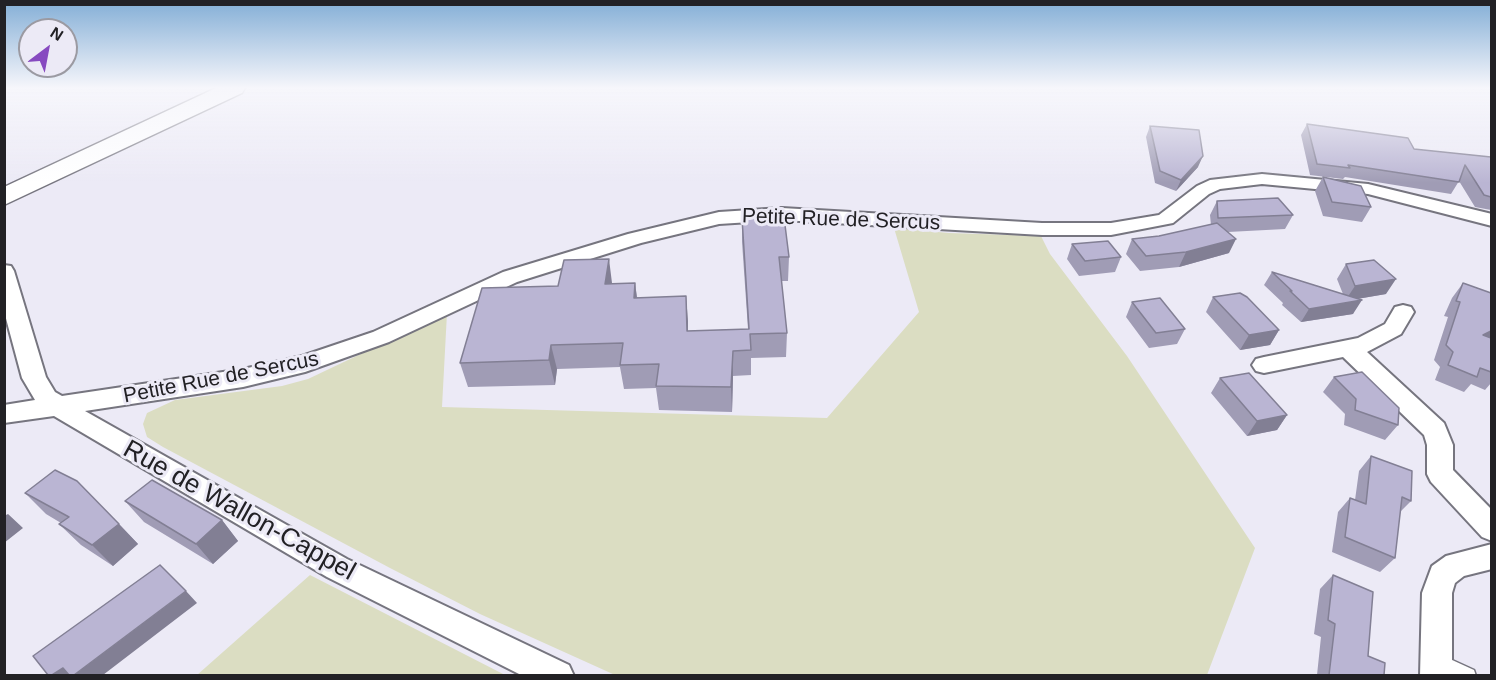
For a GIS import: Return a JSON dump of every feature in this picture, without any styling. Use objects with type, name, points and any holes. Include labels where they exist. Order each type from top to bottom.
[{"type":"main road","points":[[4,197],[167,120]]},
{"type":"street","name":"Petite Rue de Sercus","points":[[4,414],[60,408],[252,376],[324,359],[381,337],[510,277],[635,238],[719,218],[782,214],[1042,229],[1111,229],[1166,219],[1182,209],[1203,190],[1216,184],[1262,179],[1368,189],[1491,220]]},
{"type":"street","name":"Rue de Wallon-Cappel","points":[[4,271],[36,385],[46,398],[337,568],[558,675]]},
{"type":"street","points":[[1264,365],[1350,350],[1386,335],[1393,329],[1402,312]]},
{"type":"street","points":[[1350,350],[1435,430],[1440,445],[1440,474],[1491,529]]},
{"type":"street","points":[[1437,668],[1437,593],[1442,575],[1456,565],[1491,555]]},
{"type":"lane","points":[[1437,668],[1468,675]]},
{"type":"green space","points":[[894,228],[949,233],[1041,236],[1050,254],[1127,356],[1255,548],[1207,675],[615,675],[480,614],[390,568],[163,447],[147,437],[143,424],[147,413],[175,400],[282,386],[308,379],[447,313],[442,407],[827,418],[919,312]]},
{"type":"green space","points":[[310,575],[505,675],[197,675]]},
{"type":"building","points":[[1307,124],[1408,138],[1414,149],[1491,157],[1491,197],[1484,195],[1465,165],[1459,182],[1348,165],[1350,168],[1317,164]]},
{"type":"building","points":[[1150,126],[1199,130],[1203,156],[1181,180],[1160,171]]},
{"type":"building","points":[[1323,177],[1361,186],[1371,207],[1332,202]]},
{"type":"building","points":[[1278,198],[1293,215],[1218,218],[1217,201]]},
{"type":"building","points":[[784,217],[789,257],[779,257],[787,333],[750,334],[751,350],[733,351],[731,387],[656,386],[659,364],[620,365],[623,343],[551,345],[549,360],[460,363],[482,288],[558,286],[564,260],[609,259],[605,284],[635,283],[634,298],[686,296],[687,331],[749,329],[742,218]]},
{"type":"building","points":[[1217,223],[1236,239],[1186,252],[1146,256],[1132,239],[1159,236]]},
{"type":"building","points":[[1108,241],[1121,257],[1085,261],[1072,244]]},
{"type":"building","points":[[1374,260],[1396,279],[1355,286],[1346,264]]},
{"type":"building","points":[[1272,272],[1362,300],[1309,309]]},
{"type":"building","points":[[1463,283],[1491,293],[1491,331],[1483,335],[1491,338],[1491,372],[1480,368],[1477,377],[1448,365],[1453,352],[1446,345],[1460,302],[1456,301]]},
{"type":"building","points":[[1240,293],[1247,297],[1279,330],[1249,335],[1213,297]]},
{"type":"building","points":[[1160,298],[1185,329],[1156,333],[1132,302]]},
{"type":"building","points":[[1362,372],[1399,408],[1398,425],[1355,410],[1356,399],[1334,377]]},
{"type":"building","points":[[1249,373],[1287,415],[1257,421],[1220,378]]},
{"type":"building","points":[[1371,456],[1412,471],[1411,501],[1402,497],[1395,558],[1345,537],[1350,498],[1366,504]]},
{"type":"building","points":[[55,470],[77,481],[119,524],[92,545],[59,524],[69,517],[25,493]]},
{"type":"building","points":[[152,480],[222,520],[196,544],[125,501]]},
{"type":"building","points":[[160,565],[186,591],[74,675],[69,675],[63,668],[48,675],[33,656]]},
{"type":"building","points":[[1333,575],[1373,592],[1368,656],[1385,663],[1384,675],[1329,675],[1335,624],[1328,620]]}]
